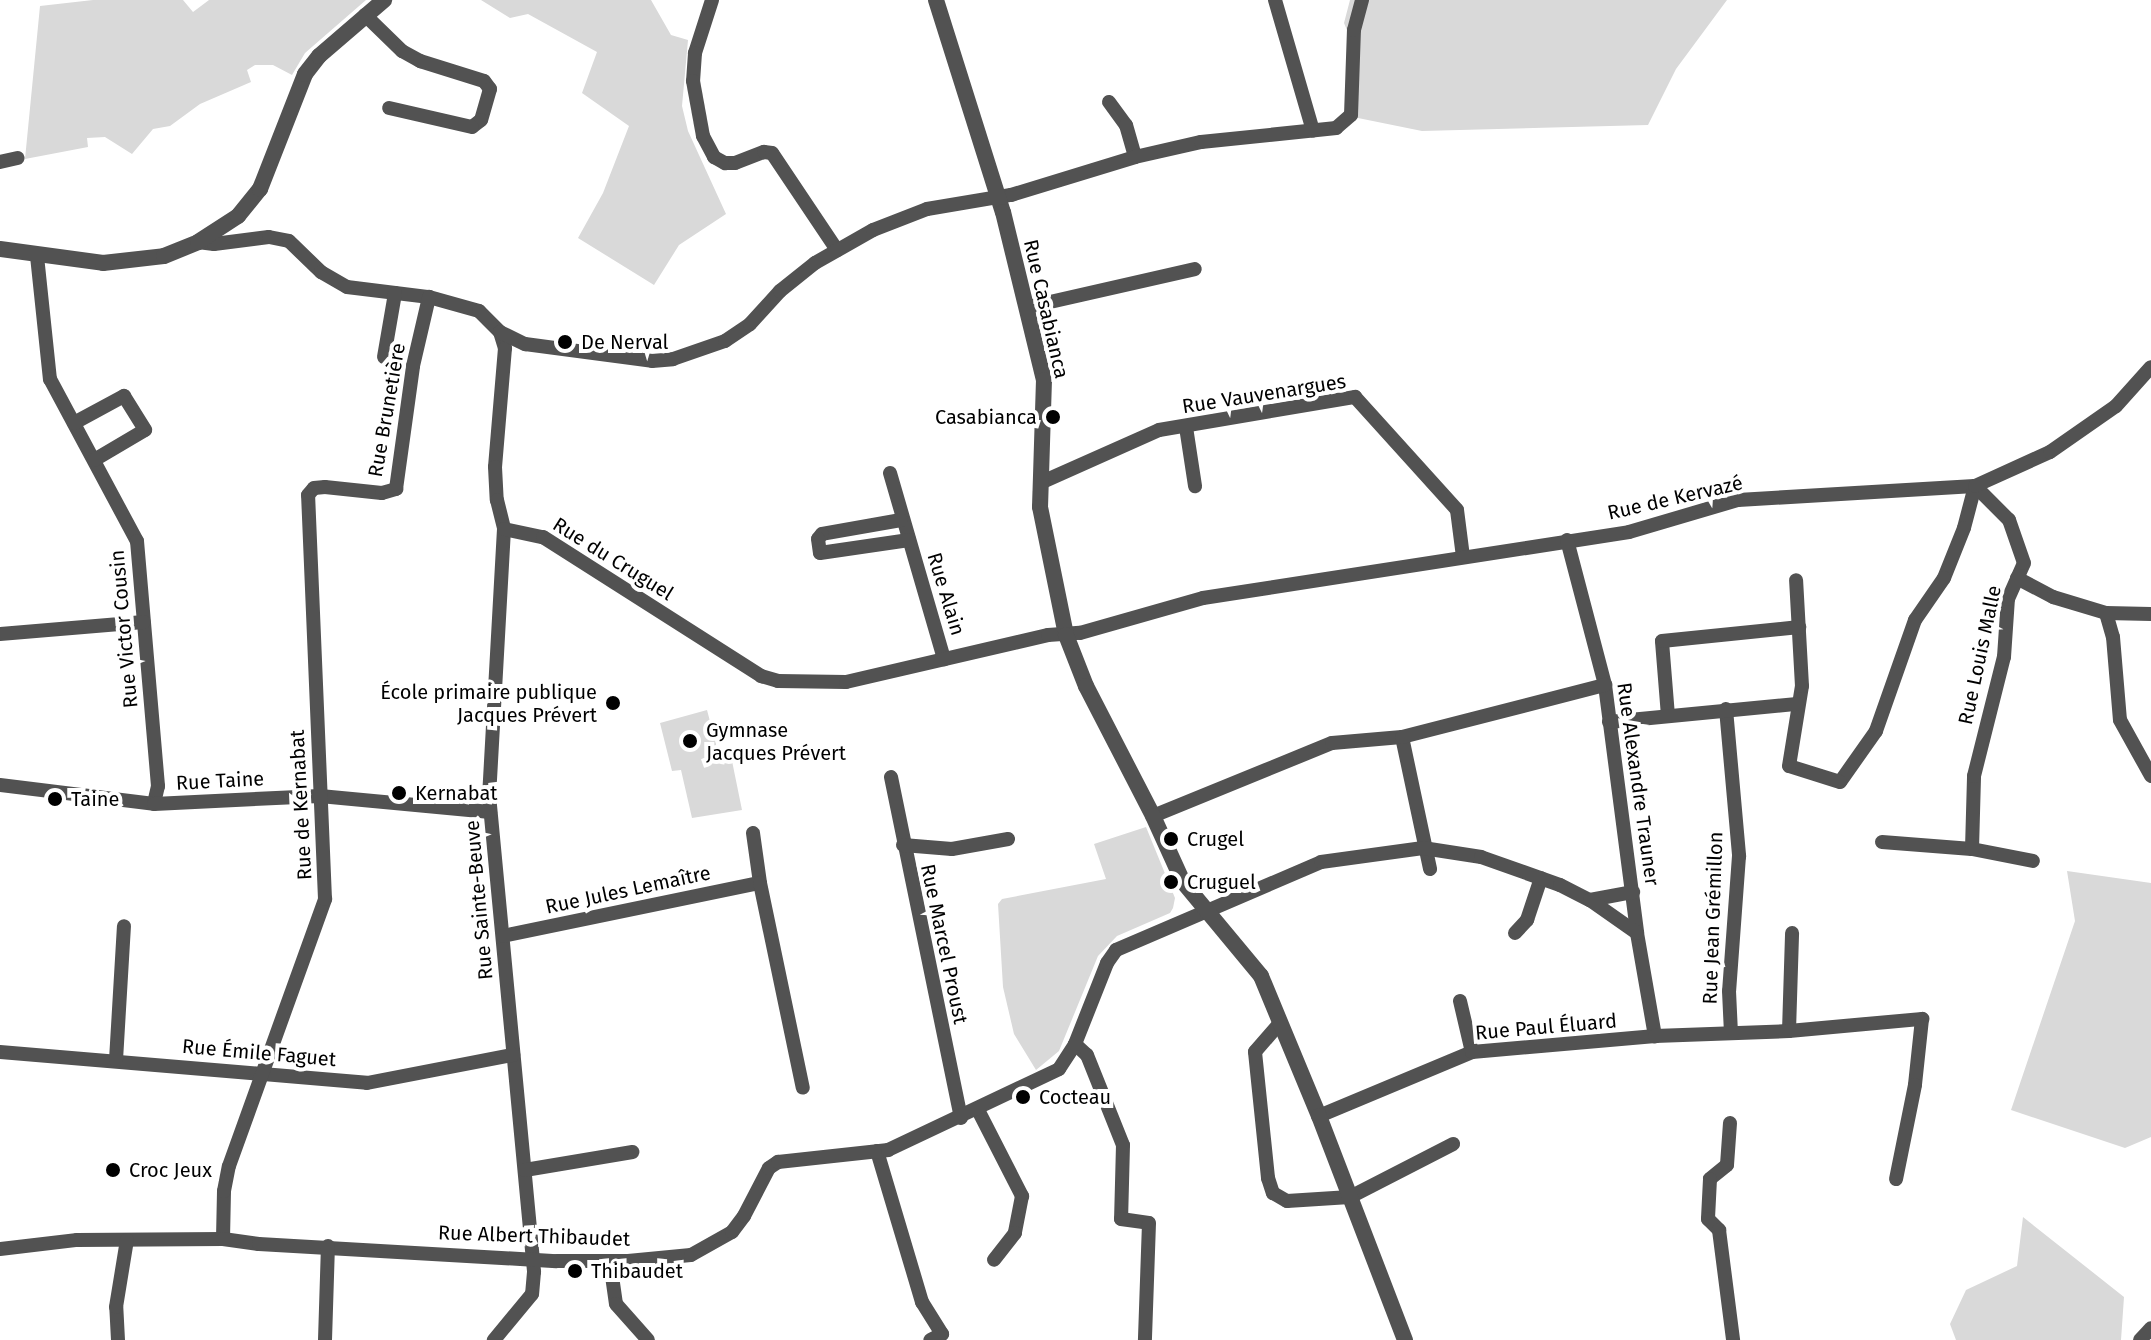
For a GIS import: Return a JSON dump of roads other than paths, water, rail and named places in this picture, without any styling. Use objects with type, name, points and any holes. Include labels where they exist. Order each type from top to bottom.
[{"type":"street","points":[[0,249],[103,263],[164,256],[198,242],[238,216],[260,189],[305,74],[319,56],[384,0]]},
{"type":"street","points":[[712,0],[695,53],[693,81],[703,136],[714,157],[725,163],[735,163],[764,152],[772,153],[837,250]]},
{"type":"street","name":"Rue Casabianca","points":[[936,0],[960,68],[1028,307],[1044,380],[1040,483],[1044,533],[1066,635],[1086,686],[1183,882],[1261,976],[1319,1116],[1405,1340]]},
{"type":"street","points":[[1275,0],[1313,131]]},
{"type":"street","points":[[198,242],[214,244],[269,237],[289,241],[332,281],[347,287],[429,297],[479,311],[500,332],[525,344],[652,361],[695,354],[725,341],[750,324],[780,291],[837,250],[873,230],[927,209],[1011,195],[1135,157],[1201,142],[1336,128],[1351,115],[1354,30],[1362,0]]},
{"type":"street","points":[[365,15],[402,51],[420,61],[484,81],[490,89],[481,120],[472,127],[389,108]]},
{"type":"street","points":[[1109,102],[1126,125],[1135,157]]},
{"type":"street","points":[[0,162],[18,158]]},
{"type":"street","name":"Rue Victor Cousin","points":[[37,256],[50,379],[137,541],[158,786],[154,804]]},
{"type":"street","points":[[1028,307],[1195,269]]},
{"type":"street","points":[[384,357],[395,293]]},
{"type":"street","name":"Rue Brunetière","points":[[308,495],[314,488],[325,487],[382,493],[396,489],[413,366],[429,297]]},
{"type":"street","points":[[500,332],[505,363],[495,467],[497,500],[504,529]]},
{"type":"street","points":[[505,363],[525,344]]},
{"type":"street","points":[[1796,580],[1802,686],[1789,766],[1840,782],[1876,731],[1915,620],[1944,578],[1964,528],[1975,486],[2050,452],[2116,406],[2151,367]]},
{"type":"street","points":[[74,423],[124,396],[145,430],[94,460]]},
{"type":"street","name":"Rue Vauvenargues","points":[[1040,483],[1159,430],[1355,397],[1457,510],[1463,557]]},
{"type":"street","points":[[1186,427],[1195,486]]},
{"type":"street","name":"Rue Alain","points":[[890,473],[901,520],[944,659]]},
{"type":"street","name":"Rue de Kervazé","points":[[1066,635],[1203,598],[1629,532],[1738,500],[1975,486]]},
{"type":"street","name":"Rue Louis Malle","points":[[1972,849],[1974,776],[2004,657],[2004,622],[2024,563],[2009,520],[1975,486]]},
{"type":"street","name":"Rue de Kernabat","points":[[223,1239],[224,1191],[229,1166],[265,1074],[325,899],[308,495]]},
{"type":"street","name":"Rue Alain","points":[[901,520],[822,534],[818,539],[820,553],[909,540]]},
{"type":"street","name":"Rue du Cruguel","points":[[504,529],[543,537],[769,679],[858,681],[1048,635],[1066,635]]},
{"type":"street","name":"Rue Sainte-Beuve","points":[[494,1340],[532,1294],[525,1170],[490,812],[504,529]]},
{"type":"street","name":"Rue Alexandre Trauner","points":[[1567,540],[1605,685],[1637,933],[1655,1036]]},
{"type":"street","points":[[2017,578],[2053,597],[2106,613],[2151,614]]},
{"type":"street","points":[[2106,613],[2113,637],[2120,720],[2151,776]]},
{"type":"street","points":[[0,634],[143,622]]},
{"type":"street","points":[[1668,716],[1662,641],[1799,627]]},
{"type":"street","points":[[1153,816],[1332,743],[1402,737],[1605,685]]},
{"type":"street","points":[[1609,722],[1797,704]]},
{"type":"street","name":"Rue Jean Grémillon","points":[[1726,709],[1739,856],[1729,991],[1731,1033]]},
{"type":"street","points":[[1402,737],[1423,848],[1430,869]]},
{"type":"street","name":"Rue Marcel Proust","points":[[891,777],[961,1118]]},
{"type":"street","name":"Rue Taine","points":[[0,785],[154,804],[320,796],[490,812]]},
{"type":"street","points":[[753,833],[760,883],[803,1088]]},
{"type":"street","points":[[903,845],[952,849],[1008,839]]},
{"type":"street","points":[[1882,842],[1972,849],[2033,861]]},
{"type":"street","name":"Rue Albert Thibaudet","points":[[0,1249],[77,1240],[223,1239],[610,1262],[691,1255],[732,1232],[769,1168],[778,1162],[877,1151],[961,1118],[1059,1069],[1075,1044],[1107,963],[1116,950],[1321,862],[1423,848],[1481,857],[1541,878],[1590,900],[1637,933]]},
{"type":"street","points":[[1515,933],[1527,920],[1541,878]]},
{"type":"street","name":"Rue Jules Lemaître","points":[[503,936],[760,883]]},
{"type":"street","points":[[1590,900],[1633,892]]},
{"type":"street","points":[[116,1060],[124,926]]},
{"type":"street","points":[[1789,1031],[1792,933]]},
{"type":"street","points":[[1460,1001],[1472,1052]]},
{"type":"street","name":"Rue Paul Éluard","points":[[1319,1116],[1472,1052],[1655,1036],[1789,1031],[1922,1019],[1915,1085],[1896,1179]]},
{"type":"street","points":[[1280,1023],[1255,1052],[1268,1178],[1273,1193],[1287,1201],[1350,1197],[1453,1144]]},
{"type":"street","points":[[1075,1044],[1087,1055],[1123,1145],[1121,1219],[1149,1223],[1145,1340]]},
{"type":"street","name":"Rue Émile Faguet","points":[[0,1052],[367,1083],[513,1055]]},
{"type":"street","points":[[978,1110],[1022,1196],[1015,1233],[994,1260]]},
{"type":"street","points":[[1730,1123],[1727,1165],[1710,1179],[1708,1219],[1719,1230],[1733,1340]]},
{"type":"street","points":[[877,1151],[922,1302],[942,1334],[930,1340]]},
{"type":"street","points":[[525,1170],[632,1152]]},
{"type":"street","points":[[118,1340],[116,1307],[127,1240]]},
{"type":"street","points":[[325,1340],[328,1246]]},
{"type":"street","points":[[610,1262],[616,1304],[648,1340]]},
{"type":"street","points":[[2140,1340],[2151,1328]]},
{"type":"place","name":"De Nerval","points":[[565,342]]},
{"type":"place","name":"Casabianca","points":[[1053,417]]},
{"type":"place","name":"École primaire publique Jacques Prévert","points":[[613,703]]},
{"type":"place","name":"Gymnase Jacques Prévert","points":[[690,741]]},
{"type":"place","name":"Kernabat","points":[[399,793]]},
{"type":"place","name":"Taine","points":[[55,799]]},
{"type":"place","name":"Crugel","points":[[1171,839]]},
{"type":"place","name":"Cruguel","points":[[1171,882]]},
{"type":"place","name":"Cocteau","points":[[1023,1097]]},
{"type":"place","name":"Croc Jeux","points":[[113,1170]]},
{"type":"place","name":"Thibaudet","points":[[575,1271]]}]
